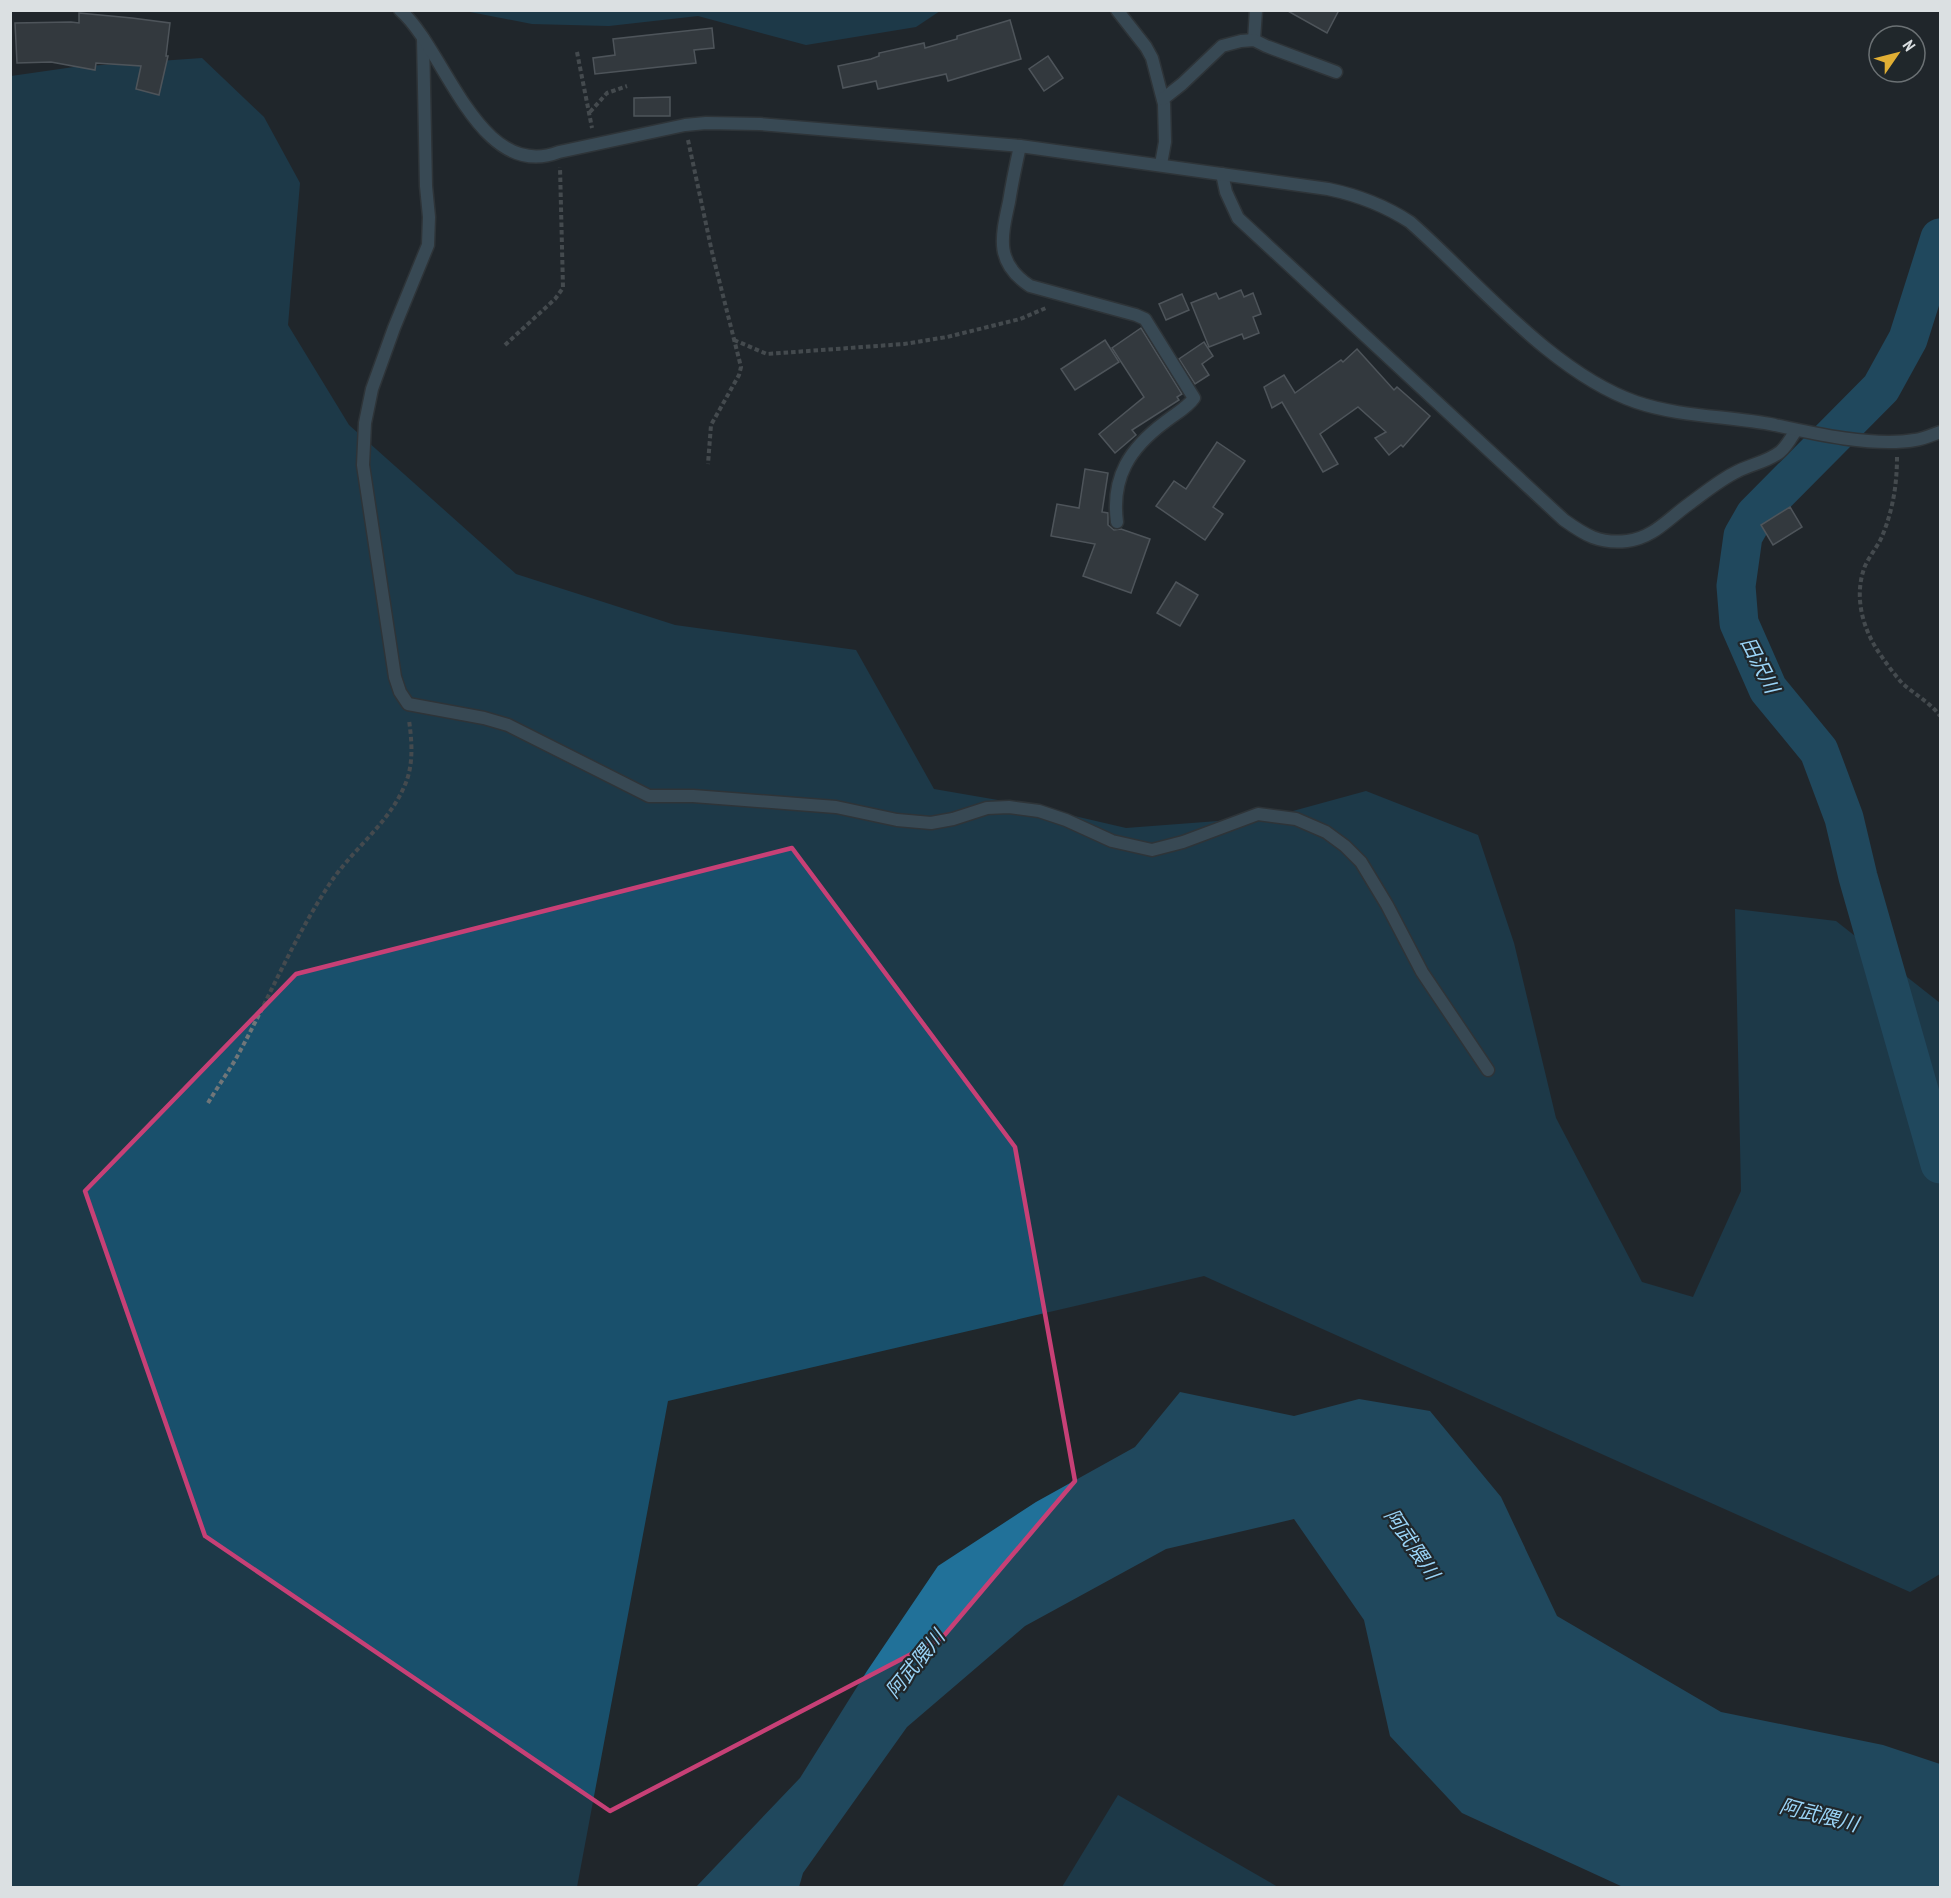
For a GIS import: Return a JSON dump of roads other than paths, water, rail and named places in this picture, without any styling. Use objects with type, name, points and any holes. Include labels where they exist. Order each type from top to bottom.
[{"type":"street","points":[[400,10],[423,38],[472,115],[494,140],[517,152],[536,157],[548,156],[685,125],[760,124],[1020,146],[1328,189],[1355,195],[1395,212],[1410,222],[1551,352],[1583,375],[1619,395],[1652,407],[1822,436],[1891,441],[1917,440],[1941,432]]},
{"type":"street","points":[[1118,10],[1146,46],[1163,99],[1165,142],[1161,164]]},
{"type":"street","points":[[1254,40],[1256,10]]},
{"type":"street","points":[[423,38],[428,245],[372,389],[365,423],[363,465],[396,677],[408,704],[484,718],[508,725],[649,796],[693,796],[836,807],[897,820],[931,823],[953,819],[987,808],[1009,807],[1039,810],[1112,841],[1152,850],[1183,842],[1258,814],[1296,819],[1326,832],[1346,846],[1360,862],[1387,905],[1422,972],[1488,1070]]},
{"type":"street","points":[[1163,99],[1221,46],[1241,41],[1254,40],[1336,72]]},
{"type":"street","points":[[1020,146],[1001,237],[1004,256],[1017,277],[1030,286],[1145,319],[1194,398],[1190,404],[1137,445],[1125,463],[1118,482],[1117,522]]},
{"type":"street","points":[[1222,174],[1226,192],[1238,218],[1564,520],[1587,536],[1615,542],[1644,537],[1738,471],[1769,459],[1782,450],[1796,430]]},
{"type":"water","name":"阿武隈川","points":[[1180,1392],[1294,1416],[1359,1399],[1430,1411],[1501,1497],[1557,1616],[1721,1712],[1883,1745],[1940,1764],[1940,1887],[1623,1887],[1462,1813],[1390,1736],[1364,1620],[1294,1519],[1166,1549],[1025,1626],[907,1727],[803,1873],[799,1887],[696,1887],[800,1778],[867,1671],[938,1566],[1036,1502],[1135,1447]]},
{"type":"waterway","name":"田沢川","points":[[1940,238],[1908,339],[1881,388],[1755,515],[1743,536],[1736,586],[1739,623],[1768,689],[1819,751],[1844,818],[1858,877],[1940,1164]]}]
